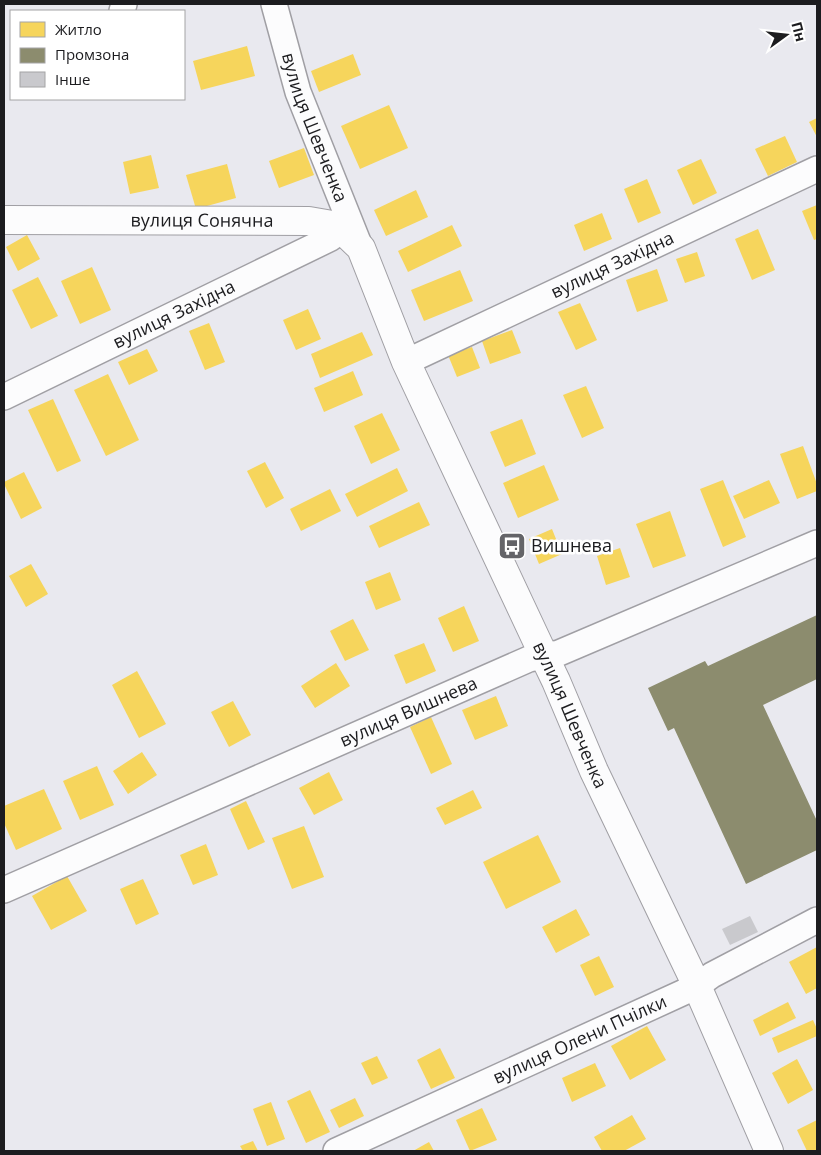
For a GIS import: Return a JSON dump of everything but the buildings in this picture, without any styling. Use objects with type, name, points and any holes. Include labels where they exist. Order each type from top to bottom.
[{"type":"street","name":"вулиця Шевченка","points":[[274,4],[298,92],[406,362],[556,681],[594,771],[697,986],[769,1151]]},
{"type":"street","name":"вулиця Західна","points":[[406,362],[817,169]]},
{"type":"street","name":"вулиця Сонячна","points":[[4,220],[309,222],[338,226]]},
{"type":"street","points":[[338,226],[361,248]]},
{"type":"street","name":"вулиця Західна","points":[[4,396],[331,238],[338,226]]},
{"type":"street","name":"вулиця Вишнева","points":[[4,890],[529,659],[559,652],[817,543]]},
{"type":"street","name":"вулиця Олени Пчілки","points":[[336,1151],[697,986],[712,975],[817,920]]},
{"type":"place","name":"Вишнева","points":[[512,546]]}]
